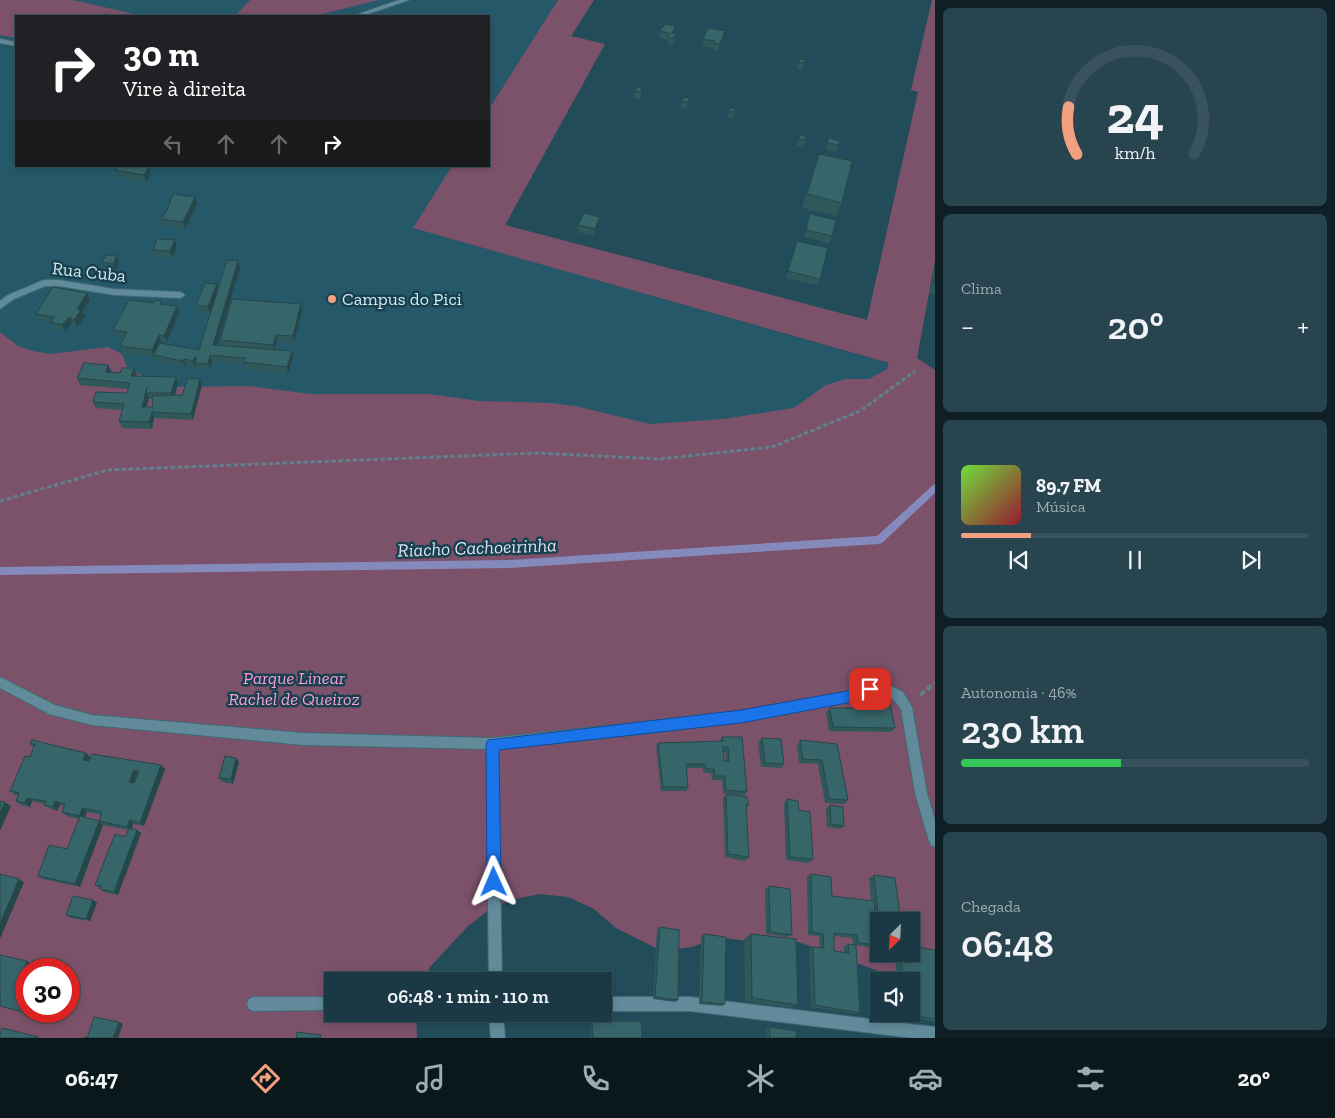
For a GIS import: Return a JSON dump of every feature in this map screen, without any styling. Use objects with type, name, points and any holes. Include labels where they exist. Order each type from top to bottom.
[{"type":"street","points":[[359,15],[406,0]]},
{"type":"street","points":[[0,41],[15,44]]},
{"type":"street","name":"Rua Cuba","points":[[0,306],[11,297],[44,283],[59,283],[114,292],[181,295]]},
{"type":"street","points":[[0,682],[53,710],[92,720],[303,739],[492,744],[741,717],[847,697],[870,689],[891,691],[900,696],[906,707],[921,793],[935,840]]},
{"type":"street","points":[[492,744],[495,972]]},
{"type":"street","points":[[254,1004],[324,1004]]},
{"type":"street","points":[[612,1004],[690,1004],[935,1034]]},
{"type":"street","points":[[497,1022],[498,1038]]},
{"type":"path","points":[[0,501],[108,470],[538,453],[660,459],[772,447],[860,411],[915,370]]},
{"type":"shaded area","name":"Campus do Pici","points":[[0,0],[558,0],[490,107],[490,15],[15,15],[15,167],[451,167],[413,228],[915,371],[860,411],[0,501]]},
{"type":"green space","points":[[0,0],[72,0],[140,15],[15,15],[15,38],[0,35]]},
{"type":"green space","points":[[250,0],[378,0],[319,15],[236,15]]},
{"type":"green space","name":"Parque Linear Rachel de Queiroz","points":[[558,0],[594,0],[571,36],[605,44],[505,225],[867,320],[918,92],[911,90],[932,0],[935,0],[935,260],[917,358],[935,370],[935,993],[920,986],[920,972],[881,972],[799,942],[772,944],[717,937],[692,947],[662,951],[616,928],[594,909],[568,897],[540,894],[515,899],[490,909],[468,926],[430,967],[428,972],[324,972],[324,1022],[416,1022],[417,1038],[0,1038],[0,332],[18,346],[50,354],[108,347],[122,354],[127,367],[155,383],[172,387],[249,386],[311,394],[429,394],[479,401],[551,403],[575,406],[650,424],[723,419],[794,408],[826,385],[846,379],[869,379],[886,370],[889,363],[413,228],[451,167],[490,167],[490,107]]},
{"type":"building","points":[[665,24],[675,26],[672,34],[660,31]]},
{"type":"building","points":[[708,28],[725,31],[720,44],[703,39]]},
{"type":"building","points":[[670,33],[675,34],[673,38],[668,37]]},
{"type":"building","points":[[800,59],[805,60],[805,63],[799,62]]},
{"type":"building","points":[[637,87],[642,88],[640,92],[635,91]]},
{"type":"building","points":[[683,97],[689,98],[688,102],[682,101]]},
{"type":"building","points":[[730,108],[736,109],[735,112],[729,111]]},
{"type":"building","points":[[800,135],[806,137],[805,140],[799,139]]},
{"type":"building","points":[[829,138],[840,141],[839,145],[827,143]]},
{"type":"building","points":[[819,154],[852,161],[842,203],[807,194]]},
{"type":"building","points":[[117,167],[149,167],[144,175],[115,170]]},
{"type":"building","points":[[173,194],[195,197],[183,222],[161,219],[167,210]]},
{"type":"building","points":[[584,213],[600,217],[595,229],[578,225]]},
{"type":"building","points":[[810,214],[836,220],[832,236],[806,230]]},
{"type":"building","points":[[157,239],[175,240],[170,251],[153,250]]},
{"type":"building","points":[[797,241],[828,248],[820,279],[788,271]]},
{"type":"building","points":[[106,255],[117,256],[113,264],[102,262]]},
{"type":"building","points":[[227,260],[238,261],[213,345],[292,351],[287,367],[243,362],[245,358],[210,355],[208,364],[195,363],[197,357],[193,361],[184,359],[183,361],[153,355],[160,343],[199,350]]},
{"type":"building","points":[[205,283],[217,284],[208,307],[196,305]]},
{"type":"building","points":[[53,287],[87,293],[77,309],[81,310],[74,320],[69,317],[62,325],[51,322],[54,317],[36,314]]},
{"type":"building","points":[[232,299],[301,304],[293,336],[276,335],[273,345],[220,340]]},
{"type":"building","points":[[129,300],[154,303],[156,300],[161,301],[160,304],[177,306],[164,336],[159,335],[152,350],[120,346],[127,332],[113,330]]},
{"type":"building","points":[[84,363],[108,365],[106,372],[120,373],[122,368],[134,368],[131,376],[176,377],[171,393],[146,393],[147,387],[142,407],[153,407],[152,396],[182,395],[188,378],[200,379],[191,414],[152,412],[149,422],[119,421],[124,404],[93,402],[96,392],[127,393],[130,383],[77,378]]},
{"type":"building","points":[[864,703],[890,704],[895,728],[833,727],[830,708],[865,708]]},
{"type":"building","points":[[722,737],[742,737],[747,792],[726,790],[725,776],[715,776],[714,769],[706,769],[705,764],[686,764],[688,787],[663,787],[658,743],[723,741]],"holes":[[[723,747],[728,747],[729,761],[724,761]]]},
{"type":"building","points":[[762,738],[781,739],[784,764],[765,763]]},
{"type":"building","points":[[32,740],[86,753],[83,760],[89,761],[92,754],[161,765],[140,823],[130,820],[127,827],[99,821],[102,812],[82,808],[80,816],[62,812],[65,804],[55,801],[53,807],[44,805],[46,801],[27,798],[25,803],[16,801],[19,793],[10,791],[25,756],[30,757],[35,744],[30,744]],"holes":[[[134,770],[139,771],[134,783],[129,782]]]},
{"type":"building","points":[[800,740],[837,744],[848,800],[829,799],[822,760],[803,759]]},
{"type":"building","points":[[225,756],[236,758],[231,779],[219,778]]},
{"type":"building","points":[[726,794],[747,797],[749,805],[746,805],[749,857],[728,854]]},
{"type":"building","points":[[787,799],[798,801],[799,810],[810,812],[813,859],[790,857]]},
{"type":"building","points":[[0,801],[5,802],[0,815]]},
{"type":"building","points":[[830,805],[843,807],[844,826],[831,824]]},
{"type":"building","points":[[80,816],[99,821],[75,884],[38,876],[49,845],[67,849]]},
{"type":"building","points":[[129,828],[137,830],[114,892],[100,889],[101,886],[95,885],[115,834],[125,837]]},
{"type":"building","points":[[0,874],[19,879],[0,923]]},
{"type":"building","points":[[811,874],[831,877],[832,896],[874,901],[875,912],[870,912],[870,944],[858,943],[857,935],[834,933],[834,951],[849,953],[848,944],[856,945],[860,1013],[815,1005],[813,947],[824,948],[823,934],[812,932]]},
{"type":"building","points":[[874,875],[895,878],[899,912],[878,912]]},
{"type":"building","points":[[769,886],[790,889],[792,935],[770,932]]},
{"type":"building","points":[[73,896],[93,900],[86,919],[66,915]]},
{"type":"building","points":[[660,927],[679,930],[678,1000],[655,997]]},
{"type":"building","points":[[704,934],[726,937],[725,1004],[702,1002]]},
{"type":"building","points":[[751,934],[796,939],[798,1005],[752,998]]},
{"type":"building","points":[[920,948],[935,950],[935,1019],[920,1016],[920,972],[902,972],[902,962],[920,962]]},
{"type":"building","points":[[0,955],[15,958],[15,1010],[0,1006]]},
{"type":"building","points":[[94,1017],[119,1022],[113,1038],[87,1038]]},
{"type":"building","points":[[641,1021],[642,1038],[593,1038],[592,1022]]},
{"type":"building","points":[[770,1027],[796,1031],[796,1038],[770,1038]]},
{"type":"building","points":[[2,1028],[38,1037],[38,1038],[0,1038]]},
{"type":"building","points":[[297,1032],[321,1035],[320,1038],[296,1038]]},
{"type":"waterway","name":"Riacho Cachoeirinha","points":[[0,571],[510,564],[879,540],[935,488]]},
{"type":"place","name":"Campus do Pici","points":[[332,299]]},
{"type":"route","points":[[494,882],[492,744],[741,717],[847,697],[870,689]]}]
